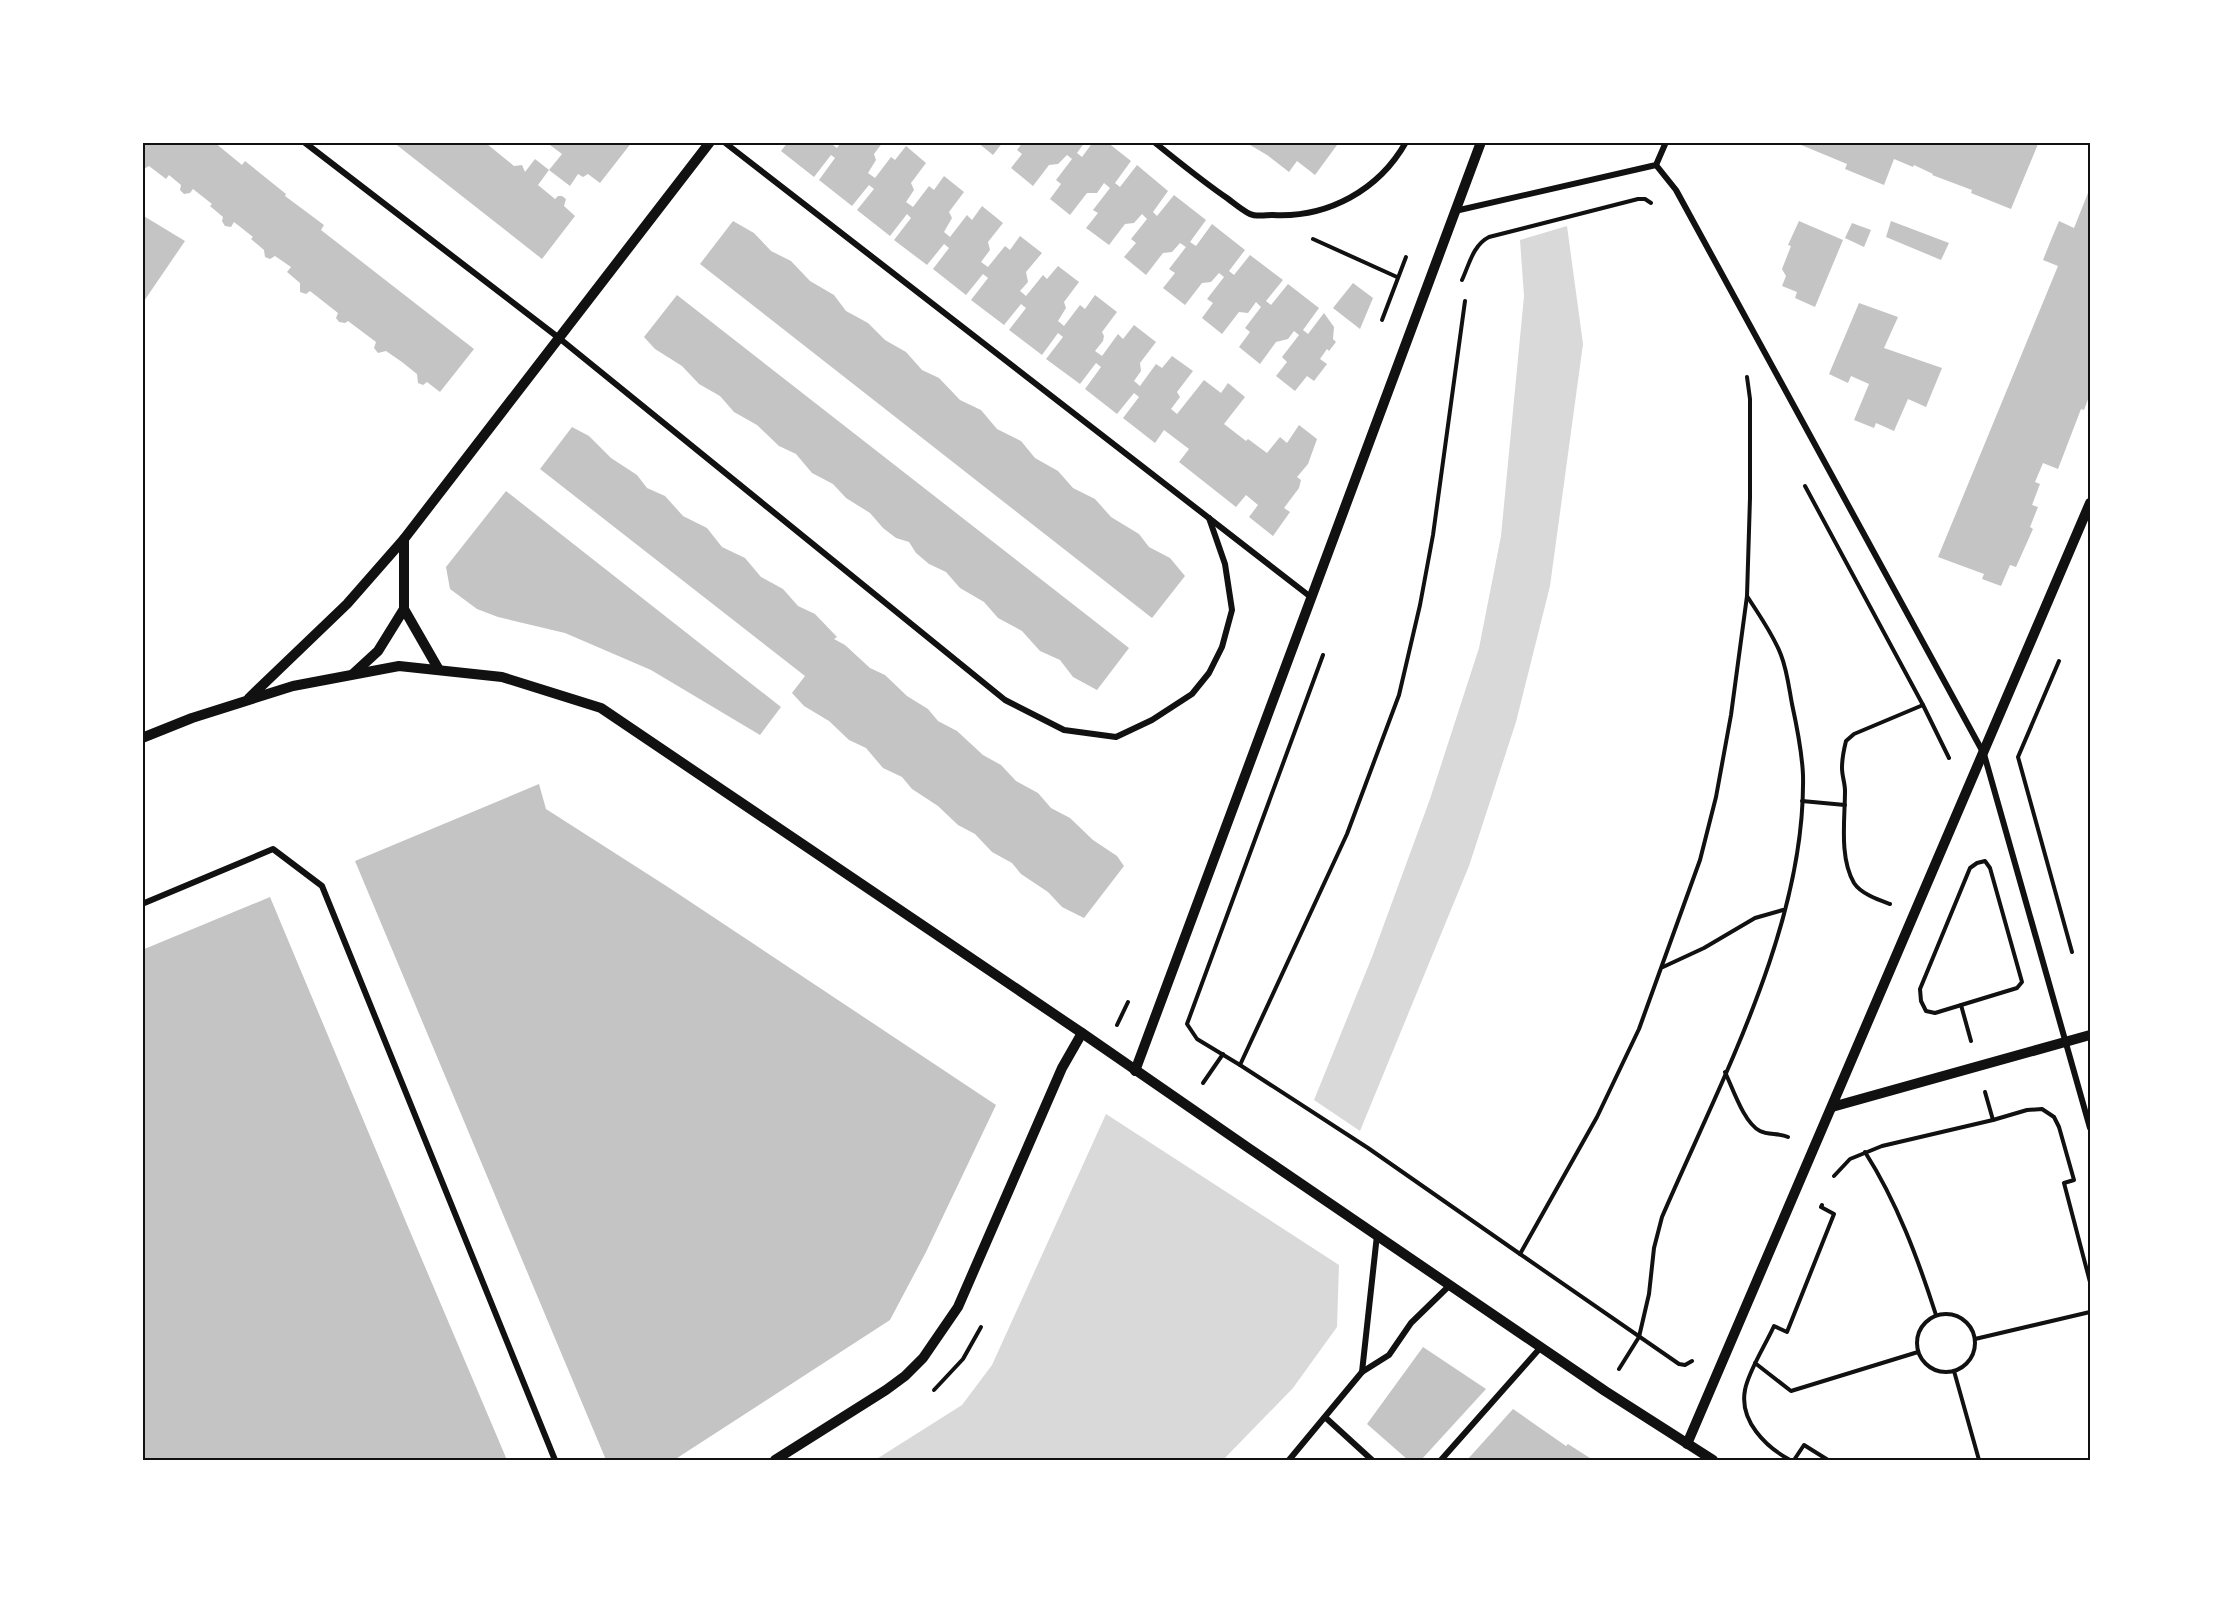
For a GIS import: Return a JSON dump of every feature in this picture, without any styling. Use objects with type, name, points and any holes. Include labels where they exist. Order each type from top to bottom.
[{"type":"street","points":[[304,142],[559,338],[1005,700],[1064,730],[1116,737],[1152,720],[1192,694],[1209,673],[1222,648],[1232,610],[1225,564],[1209,518]]},
{"type":"street","points":[[247,700],[347,604],[405,539],[710,142]]},
{"type":"street","points":[[724,142],[1312,598]]},
{"type":"street","points":[[1154,142],[1208,185],[1252,215],[1286,216],[1333,206],[1362,192],[1379,179],[1396,161],[1406,142]]},
{"type":"street","points":[[1136,1071],[1481,142]]},
{"type":"street","points":[[1656,165],[1666,142]]},
{"type":"street","points":[[1454,211],[1656,165]]},
{"type":"street","points":[[1656,165],[1676,190],[1984,754],[2091,1128]]},
{"type":"street","points":[[1688,1444],[2091,503]]},
{"type":"street","points":[[405,539],[404,609],[439,670]]},
{"type":"street","points":[[353,675],[378,651],[404,609]]},
{"type":"street","points":[[142,738],[192,718],[293,686],[399,666],[502,677],[601,708],[1082,1032],[1188,1107],[1605,1391],[1713,1461]]},
{"type":"street","points":[[142,904],[273,849],[322,886],[555,1461]]},
{"type":"street","points":[[776,1461],[886,1390],[922,1358],[943,1332],[958,1307],[1062,1068],[1082,1032]]},
{"type":"street","points":[[1832,1107],[2091,1035]]},
{"type":"street","points":[[1362,1372],[1377,1235]]},
{"type":"street","points":[[1289,1461],[1362,1372],[1389,1355],[1411,1323],[1450,1285]]},
{"type":"street","points":[[1441,1461],[1541,1347]]},
{"type":"street","points":[[1326,1418],[1372,1461]]},
{"type":"path","points":[[1459,289],[1477,247],[1489,237],[1638,199],[1645,199],[1650,203]]},
{"type":"path","points":[[1310,238],[1398,276]]},
{"type":"path","points":[[1240,1065],[1347,834],[1399,695],[1420,605],[1433,535],[1465,301]]},
{"type":"path","points":[[1520,1254],[1597,1117],[1640,1029],[1700,860],[1716,797],[1731,715],[1747,596],[1750,498],[1750,399],[1747,377]]},
{"type":"path","points":[[1605,1391],[1639,1338],[1662,1217],[1725,1072],[1773,951],[1795,872],[1803,774],[1797,729],[1782,658],[1747,596]]},
{"type":"path","points":[[1326,645],[1187,1024],[1197,1039],[1368,1148],[1639,1338],[1679,1364],[1685,1365],[1694,1359]]},
{"type":"path","points":[[2059,661],[2018,757],[2072,952]]},
{"type":"path","points":[[1881,901],[1861,890],[1854,882],[1845,848],[1843,825],[1845,782],[1842,769],[1846,741],[1854,734],[1923,705]]},
{"type":"path","points":[[1802,801],[1845,805]]},
{"type":"path","points":[[1985,861],[1990,868],[2022,982],[2017,988],[1961,1005],[1935,1013],[1926,1011],[1921,1001],[1920,989],[1970,868],[1985,861]]},
{"type":"path","points":[[1663,967],[1704,948],[1755,918],[1784,910]]},
{"type":"path","points":[[1961,1005],[1978,1067]]},
{"type":"path","points":[[1188,1107],[1223,1054]]},
{"type":"path","points":[[1725,1072],[1747,1119],[1754,1127],[1762,1133],[1781,1134],[1788,1137]]},
{"type":"path","points":[[1833,1178],[1850,1159],[1882,1146],[2027,1110],[2042,1109],[2054,1117],[2062,1135],[2074,1180],[2064,1183],[2091,1282]]},
{"type":"path","points":[[1865,1152],[1889,1193],[1922,1272],[1936,1315]]},
{"type":"path","points":[[1825,1197],[1821,1207],[1834,1214],[1787,1332],[1773,1326],[1745,1388],[1743,1403],[1748,1418],[1759,1436],[1776,1453],[1792,1461],[1804,1445],[1828,1461]]},
{"type":"path","points":[[1975,1339],[2091,1312]]},
{"type":"path","points":[[1954,1314],[1962,1318],[1973,1331],[1975,1348],[1968,1363],[1954,1371],[1937,1371],[1929,1366],[1918,1352],[1917,1343],[1922,1326],[1936,1315],[1954,1314]]},
{"type":"path","points":[[1756,1363],[1791,1391],[1918,1352]]},
{"type":"path","points":[[1954,1371],[1979,1461]]},
{"type":"shaded area","points":[[1567,226],[1583,344],[1550,586],[1516,722],[1469,866],[1360,1131],[1314,1100],[1372,957],[1430,799],[1479,648],[1501,536],[1524,296],[1520,240]]},
{"type":"shaded area","points":[[1106,1114],[1339,1265],[1337,1327],[1293,1388],[1223,1460],[875,1460],[962,1405],[992,1365]]},
{"type":"building","points":[[142,142],[214,142],[242,165],[245,161],[286,194],[285,196],[324,225],[321,230],[474,349],[440,392],[427,382],[423,385],[418,383],[417,374],[386,351],[378,353],[374,348],[376,342],[348,321],[339,322],[336,318],[338,313],[310,291],[306,294],[300,292],[300,283],[287,272],[291,267],[275,256],[270,259],[265,257],[264,250],[251,239],[253,237],[234,222],[231,227],[225,226],[222,221],[223,217],[210,206],[212,204],[193,189],[190,193],[184,194],[180,190],[181,185],[169,175],[166,179],[149,166],[142,170]]},
{"type":"building","points":[[393,142],[488,142],[487,144],[514,166],[522,165],[525,172],[535,159],[549,170],[538,185],[555,199],[562,196],[566,199],[564,206],[575,216],[542,259]]},
{"type":"building","points":[[546,142],[632,142],[600,183],[588,174],[583,177],[578,174],[570,186],[549,170],[562,154]]},
{"type":"building","points":[[788,142],[829,142],[837,148],[841,142],[883,142],[874,154],[876,160],[868,173],[875,178],[891,157],[895,160],[906,146],[926,163],[911,183],[914,190],[906,202],[913,207],[929,186],[934,190],[944,176],[964,192],[949,212],[952,218],[944,232],[950,237],[967,215],[972,220],[982,206],[1003,223],[988,242],[990,250],[981,262],[988,267],[1005,246],[1010,250],[1020,236],[1042,253],[1026,272],[1028,282],[1020,291],[1026,296],[1043,275],[1047,279],[1058,266],[1079,282],[1064,302],[1066,308],[1058,321],[1064,326],[1080,305],[1085,309],[1095,295],[1117,312],[1102,332],[1103,341],[1095,351],[1102,356],[1118,334],[1123,339],[1134,325],[1156,342],[1140,363],[1141,371],[1134,381],[1140,386],[1156,364],[1162,368],[1172,356],[1193,371],[1177,392],[1180,397],[1171,409],[1177,414],[1204,380],[1221,393],[1228,383],[1245,397],[1224,424],[1246,441],[1248,439],[1267,453],[1280,437],[1287,443],[1299,425],[1317,439],[1308,464],[1297,477],[1301,480],[1299,488],[1284,508],[1290,512],[1273,536],[1249,517],[1258,505],[1246,495],[1236,507],[1179,462],[1189,449],[1164,430],[1155,443],[1123,418],[1139,397],[1134,393],[1117,414],[1085,389],[1101,367],[1096,363],[1080,384],[1046,359],[1063,337],[1058,333],[1042,355],[1009,330],[1026,308],[1021,304],[1004,325],[971,300],[988,278],[983,274],[966,295],[933,269],[949,248],[944,244],[927,265],[894,240],[911,218],[907,214],[890,236],[857,210],[874,189],[869,185],[852,206],[819,180],[835,158],[831,155],[814,177],[781,151]]},
{"type":"building","points":[[977,142],[1003,142],[993,155]]},
{"type":"building","points":[[1023,142],[1085,142],[1077,153],[1082,157],[1093,142],[1107,142],[1131,161],[1115,183],[1120,187],[1137,165],[1168,191],[1153,212],[1157,216],[1174,195],[1206,220],[1190,242],[1196,246],[1212,224],[1245,250],[1229,271],[1234,275],[1250,255],[1283,280],[1266,301],[1271,305],[1288,284],[1319,308],[1303,330],[1308,334],[1324,313],[1334,327],[1333,339],[1336,342],[1320,359],[1327,364],[1314,381],[1307,376],[1295,391],[1276,376],[1287,362],[1282,357],[1299,335],[1294,331],[1288,339],[1276,342],[1260,364],[1239,347],[1250,332],[1245,328],[1261,307],[1256,302],[1248,313],[1239,312],[1222,334],[1202,318],[1213,303],[1207,299],[1224,277],[1219,273],[1211,282],[1202,283],[1185,305],[1163,288],[1175,273],[1169,269],[1186,247],[1180,243],[1172,252],[1163,253],[1146,275],[1124,257],[1136,243],[1131,239],[1147,219],[1142,214],[1134,223],[1125,224],[1109,245],[1086,228],[1098,213],[1093,210],[1110,188],[1104,183],[1097,193],[1087,193],[1070,215],[1050,199],[1061,184],[1056,180],[1072,159],[1067,155],[1058,164],[1049,165],[1033,186],[1011,168],[1022,154],[1017,150]]},
{"type":"building","points":[[1245,142],[1343,142],[1337,145],[1315,175],[1297,161],[1289,172]]},
{"type":"building","points":[[1794,142],[2034,142],[2038,144],[2011,209],[1971,193],[1972,190],[1932,175],[1914,165],[1913,167],[1894,159],[1884,185],[1845,169],[1847,164]]},
{"type":"building","points":[[2090,188],[2090,394],[2084,410],[2081,409],[2058,469],[2043,463],[2035,482],[2040,484],[2032,505],[2038,507],[2030,527],[2033,529],[2016,567],[2010,565],[2001,586],[1982,579],[1984,574],[1938,557],[2058,266],[2043,260],[2051,240],[2059,221],[2074,228]]},
{"type":"building","points":[[142,215],[185,241],[142,304]]},
{"type":"building","points":[[733,221],[754,233],[771,251],[791,261],[810,281],[834,295],[846,311],[868,323],[885,340],[906,352],[922,370],[939,378],[960,400],[981,410],[997,429],[1021,441],[1035,458],[1058,471],[1073,488],[1095,499],[1111,517],[1139,534],[1149,547],[1170,558],[1185,576],[1152,618],[700,264]]},
{"type":"building","points":[[1799,221],[1843,240],[1815,307],[1795,298],[1797,292],[1782,286],[1786,276],[1782,269],[1791,246],[1788,245]]},
{"type":"building","points":[[1891,221],[1949,243],[1941,260],[1886,237]]},
{"type":"building","points":[[1852,223],[1871,230],[1864,247],[1845,238]]},
{"type":"building","points":[[1353,283],[1373,298],[1360,329],[1333,308]]},
{"type":"building","points":[[677,295],[1129,648],[1097,690],[1073,677],[1060,660],[1040,651],[1022,631],[998,618],[984,602],[960,588],[946,572],[929,564],[916,553],[909,542],[896,538],[883,528],[870,513],[846,498],[833,484],[812,473],[796,454],[779,446],[757,425],[734,412],[720,396],[699,384],[682,366],[655,349],[644,337]]},
{"type":"building","points":[[1859,303],[1898,317],[1884,348],[1942,368],[1926,407],[1908,399],[1894,431],[1876,423],[1874,428],[1854,420],[1869,384],[1851,376],[1848,383],[1829,374]]},
{"type":"building","points":[[572,427],[589,436],[611,458],[637,475],[647,488],[665,496],[683,516],[707,528],[722,547],[745,558],[761,577],[783,589],[798,606],[815,614],[837,637],[834,639],[845,645],[870,668],[885,675],[907,696],[928,709],[938,721],[957,731],[983,755],[1001,765],[1016,781],[1038,793],[1051,808],[1070,818],[1093,840],[1117,856],[1124,866],[1084,918],[1062,907],[1048,892],[1021,874],[1012,863],[992,852],[975,834],[958,825],[938,806],[912,789],[902,777],[883,768],[866,748],[849,740],[829,721],[804,706],[792,693],[805,676],[540,469]]},
{"type":"building","points":[[506,491],[781,707],[760,735],[651,670],[565,633],[498,617],[477,609],[450,589],[446,567]]},
{"type":"building","points":[[539,784],[546,809],[671,889],[996,1105],[926,1252],[890,1320],[674,1460],[606,1460],[355,861]]},
{"type":"building","points":[[270,897],[507,1460],[142,1460],[142,950]]},
{"type":"building","points":[[1423,1347],[1486,1389],[1421,1460],[1408,1460],[1367,1424]]},
{"type":"building","points":[[1513,1409],[1566,1446],[1568,1444],[1593,1460],[1467,1460]]}]
